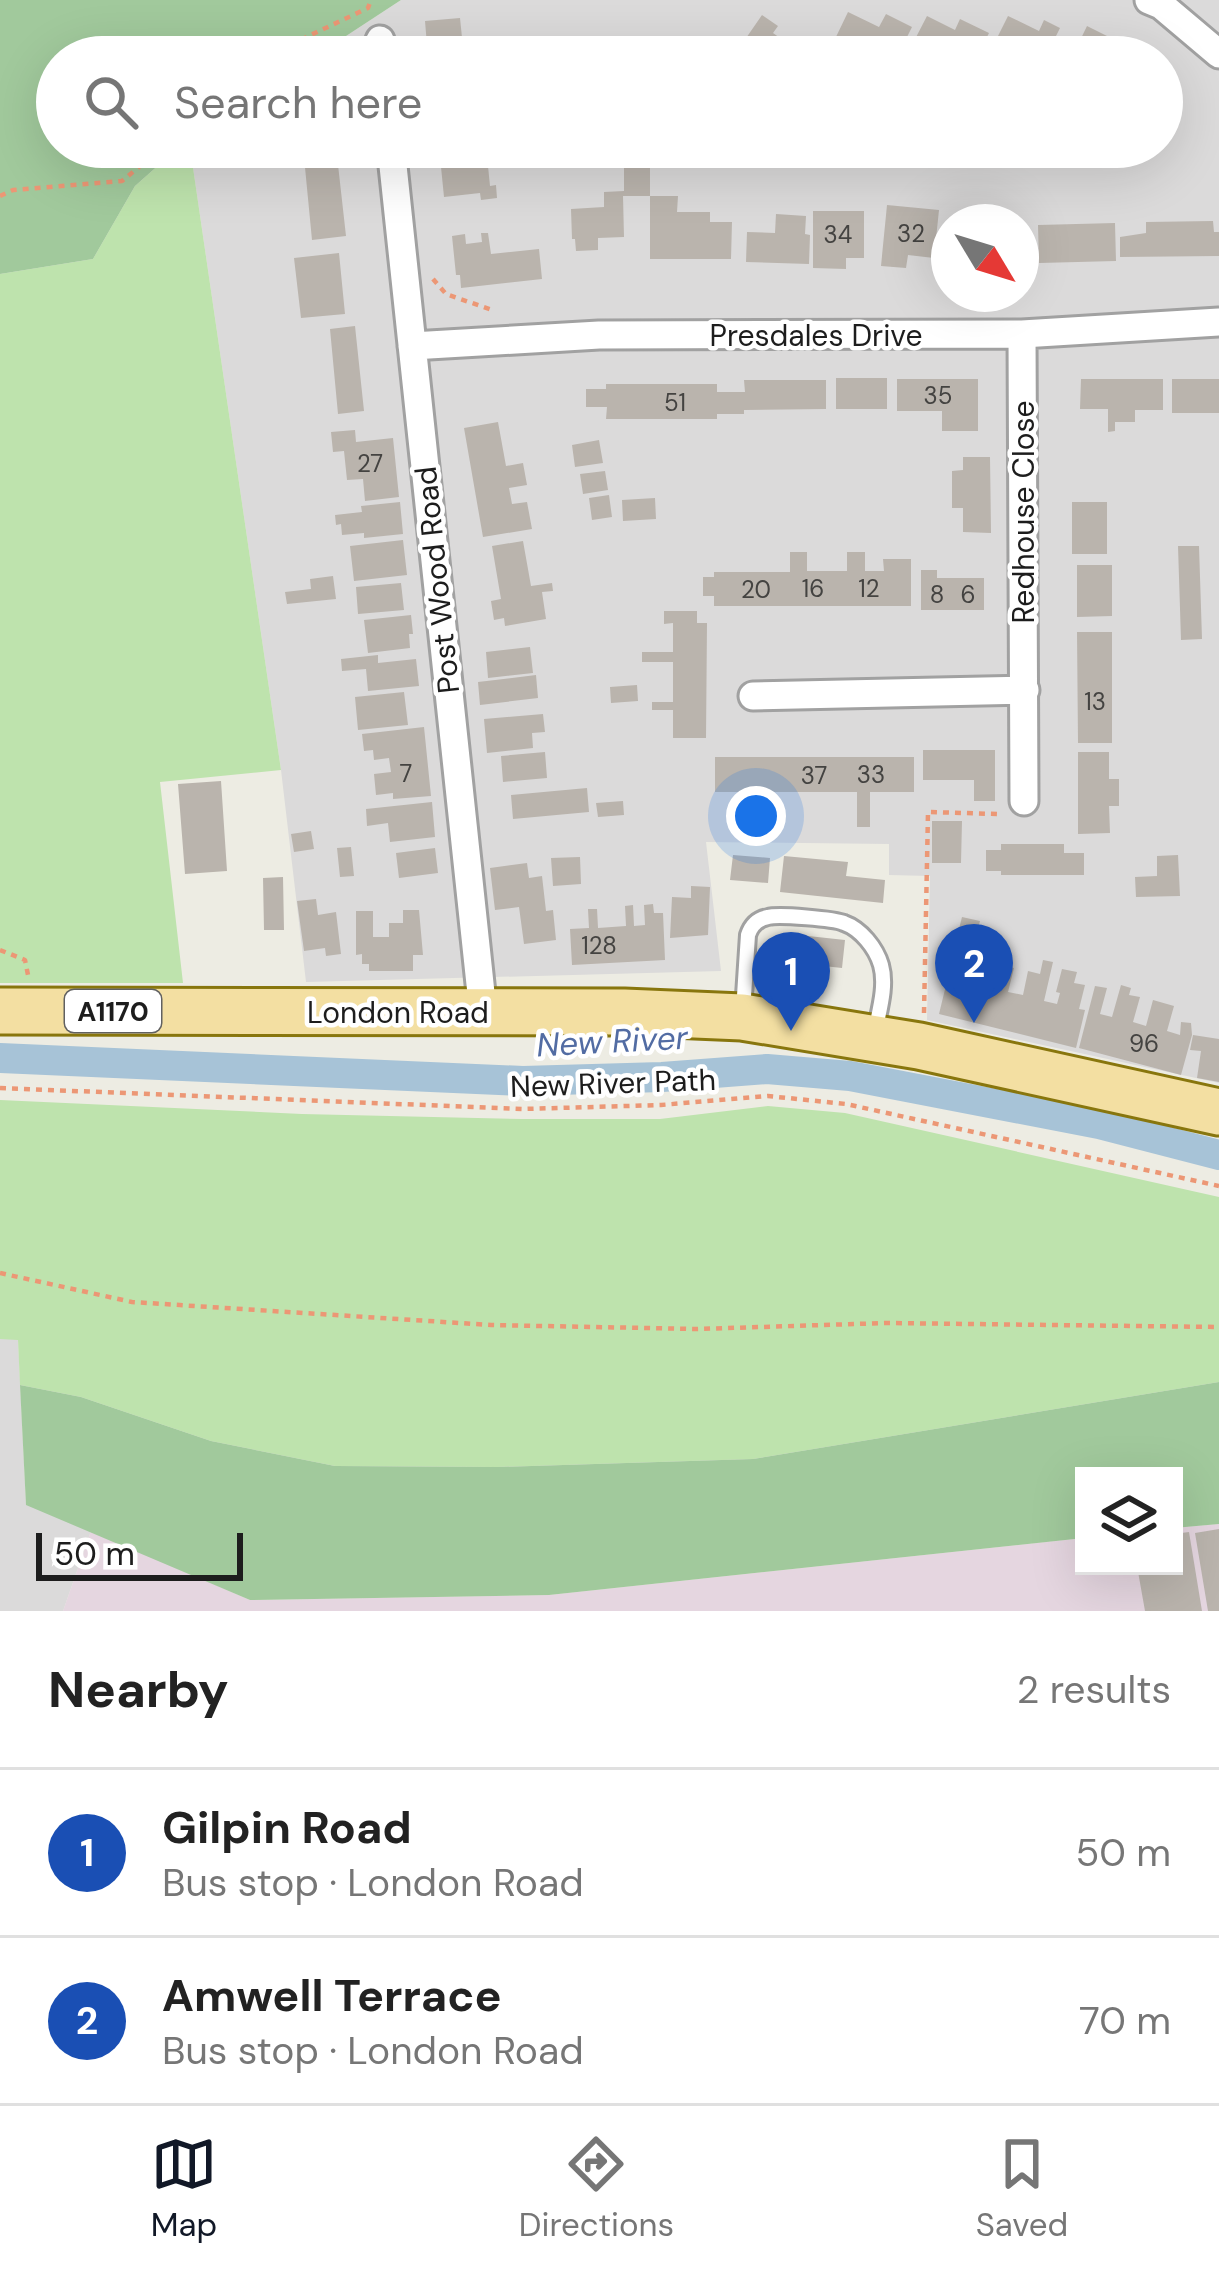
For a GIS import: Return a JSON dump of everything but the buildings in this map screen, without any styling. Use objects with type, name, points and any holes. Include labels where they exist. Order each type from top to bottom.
[{"type":"main road","name":"London Road","points":[[0,1011],[624,1012],[742,1017],[874,1037],[1219,1112]]},
{"type":"street","points":[[1149,0],[1219,54]]},
{"type":"street","name":"Post Wood Road","points":[[393,168],[483,1012]]},
{"type":"street","name":"Presdales Drive","points":[[412,346],[599,335],[1022,334],[1219,322]]},
{"type":"street","name":"Redhouse Close","points":[[1022,334],[1024,801]]},
{"type":"street","points":[[753,696],[1024,690]]},
{"type":"lane","points":[[742,1017],[752,926],[767,916],[833,920],[861,934],[880,964],[884,980],[874,1037]]},
{"type":"path","points":[[308,36],[368,8],[371,0]]},
{"type":"path","points":[[0,196],[13,190],[122,181],[138,168]]},
{"type":"path","points":[[401,243],[446,294],[501,313],[539,338]]},
{"type":"path","points":[[919,1046],[924,1016],[928,812],[1003,814],[1024,801]]},
{"type":"path","name":"New River Path","points":[[0,1088],[523,1109],[767,1096],[846,1104],[1219,1186]]},
{"type":"path","points":[[0,1274],[132,1302],[491,1325],[698,1329],[887,1323],[1219,1328]]},
{"type":"shaded area","points":[[401,0],[1219,0],[1219,1083],[927,1020],[930,876],[889,875],[889,844],[706,842],[721,971],[306,982],[281,770],[193,168],[1183,168],[1183,36],[346,36]]},
{"type":"shaded area","points":[[0,1339],[18,1339],[26,1504],[91,1531],[63,1611],[0,1611]]},
{"type":"shaded area","points":[[1219,1524],[1219,1611],[63,1611],[91,1531],[250,1600],[549,1595],[1075,1539],[1075,1575],[1183,1575],[1183,1527]]},
{"type":"green space","points":[[0,0],[401,0],[346,36],[36,36],[36,168],[155,168],[135,186],[93,259],[0,274]]},
{"type":"green space","points":[[155,168],[193,168],[281,770],[160,782],[183,983],[0,983],[0,274],[93,259],[135,186]]},
{"type":"green space","points":[[0,1100],[522,1119],[660,1119],[768,1106],[845,1113],[1219,1197],[1219,1382],[753,1459],[498,1467],[335,1466],[211,1441],[81,1397],[20,1385],[18,1340],[0,1339]]},
{"type":"green space","points":[[1219,1382],[1219,1524],[1183,1527],[1183,1467],[1075,1467],[1075,1539],[549,1595],[250,1600],[26,1505],[20,1385],[81,1397],[211,1441],[335,1466],[498,1467],[753,1459]]},
{"type":"waterway","name":"New River","points":[[0,1058],[523,1081],[767,1069],[850,1076],[1099,1124],[1219,1155]]},
{"type":"place","name":"Amwell Terrace","points":[[974,1023]]},
{"type":"place","name":"Gilpin Road","points":[[791,1031]]}]
